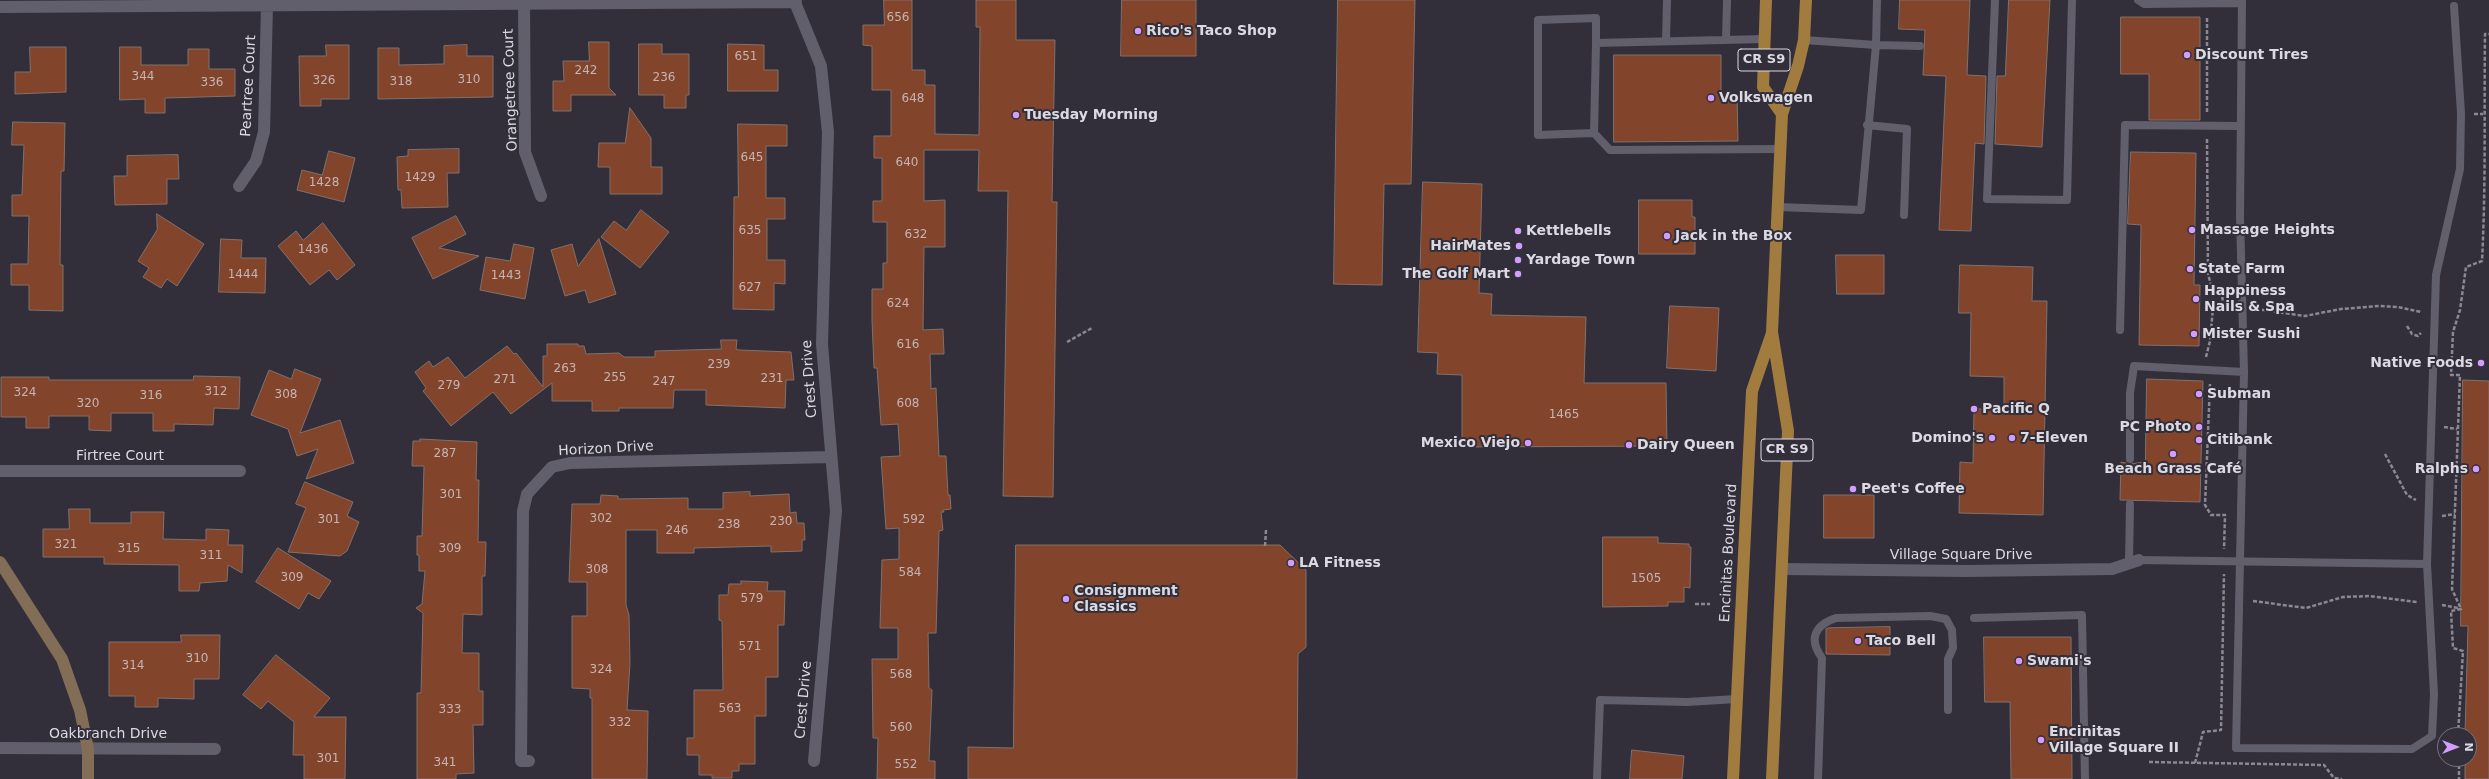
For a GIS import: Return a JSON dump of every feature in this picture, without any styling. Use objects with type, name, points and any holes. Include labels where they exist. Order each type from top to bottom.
[{"type":"main road","name":"CR S9","points":[[1766,0],[1763,87],[1782,114]]},
{"type":"main road","name":"Encinitas Boulevard","points":[[1772,779],[1788,431],[1772,332],[1782,114],[1798,66],[1804,40],[1806,0]]},
{"type":"main road","name":"Encinitas Boulevard","points":[[1733,779],[1752,391],[1772,332]]},
{"type":"street","points":[[0,7],[524,5],[795,1]]},
{"type":"street","name":"Crest Drive","points":[[795,1],[821,66],[828,132],[822,344],[836,510],[814,762]]},
{"type":"street","name":"Peartree Court","points":[[239,186],[256,161],[264,132],[267,5]]},
{"type":"street","name":"Orangetree Court","points":[[524,5],[525,152],[541,196]]},
{"type":"street","name":"Horizon Drive","points":[[529,762],[521,762],[523,510],[527,494],[552,467],[570,463],[831,457]]},
{"type":"street","name":"Firtree Court","points":[[0,471],[240,471]]},
{"type":"street","name":"Village Square Drive","points":[[1782,569],[1968,571],[2112,569],[2134,561]]},
{"type":"street","points":[[0,562],[62,659],[80,710],[88,749],[88,779]]},
{"type":"street","name":"Oakbranch Drive","points":[[0,748],[215,749]]},
{"type":"lane","points":[[1666,41],[1667,0]]},
{"type":"lane","points":[[1726,40],[1727,0]]},
{"type":"lane","points":[[1778,207],[1861,210],[1867,125],[1876,45],[1877,0]]},
{"type":"lane","points":[[1995,0],[1987,199],[2067,200],[2072,0]]},
{"type":"lane","points":[[2138,0],[2144,4],[2208,4],[2242,2],[2240,216],[2244,372],[2236,748],[2412,749],[2432,736],[2434,694],[2427,564],[2436,275],[2460,169],[2461,113],[2454,6]]},
{"type":"lane","points":[[1594,133],[1538,135],[1538,20],[1596,18],[1594,133],[1610,150],[1780,149]]},
{"type":"lane","points":[[1596,42],[1765,39]]},
{"type":"lane","points":[[1804,40],[1876,45],[1920,46]]},
{"type":"lane","points":[[1867,125],[1907,129],[1904,215]]},
{"type":"lane","points":[[2120,330],[2125,125],[2240,126]]},
{"type":"lane","points":[[2130,459],[2130,393],[2134,366],[2244,372]]},
{"type":"lane","points":[[2130,504],[2134,561],[2427,564]]},
{"type":"lane","points":[[1974,618],[2082,615],[2085,779]]},
{"type":"lane","points":[[1818,779],[1822,658],[1815,646],[1815,637],[1818,627],[1824,622],[1836,618],[1930,616],[1946,619],[1952,630],[1953,648],[1948,659],[1948,710]]},
{"type":"lane","points":[[1597,779],[1600,700],[1687,702],[1737,699]]},
{"type":"path","points":[[2208,4],[2208,274],[2212,289],[2222,289],[2223,308]]},
{"type":"path","points":[[2458,727],[2463,651],[2453,648],[2451,611],[2461,609],[2452,589],[2460,375],[2451,375],[2453,332],[2460,310],[2466,267],[2482,261],[2485,197],[2483,142],[2485,34],[2489,34]]},
{"type":"path","points":[[2256,309],[2305,316],[2341,309],[2398,307],[2421,312],[2421,319]]},
{"type":"path","points":[[2195,763],[2203,732],[2221,730],[2226,515],[2211,515],[2205,505],[2210,379],[2206,357],[2210,341],[2213,308],[2228,309]]},
{"type":"path","points":[[2407,326],[2412,334],[2416,336],[2420,334],[2421,328]]},
{"type":"path","points":[[1067,342],[1092,328]]},
{"type":"path","points":[[1265,546],[1266,530]]},
{"type":"path","points":[[2223,605],[2257,601],[2306,608],[2343,597],[2368,596],[2414,601]]},
{"type":"path","points":[[1695,604],[1710,604]]},
{"type":"path","points":[[2149,762],[2324,765],[2334,778],[2342,779]]},
{"type":"path","points":[[2459,767],[2459,779]]},
{"type":"building","points":[[884,0],[912,0],[912,70],[925,70],[925,85],[935,85],[935,134],[979,135],[980,27],[976,27],[976,0],[1016,0],[1016,40],[1055,40],[1052,202],[1057,202],[1053,497],[1003,496],[1008,191],[978,191],[979,150],[924,150],[924,201],[945,200],[945,247],[924,247],[923,330],[943,329],[944,354],[930,354],[931,389],[936,388],[939,456],[946,456],[948,495],[950,495],[951,509],[943,510],[944,512],[941,512],[943,530],[939,531],[936,633],[928,633],[929,688],[932,690],[929,761],[935,761],[935,779],[877,779],[878,738],[873,738],[872,659],[898,659],[898,628],[880,628],[882,560],[899,559],[899,528],[886,529],[881,457],[900,456],[898,424],[881,425],[877,368],[874,368],[872,320],[872,289],[883,289],[883,263],[887,263],[887,222],[873,222],[873,201],[882,201],[882,158],[874,158],[874,136],[891,136],[891,90],[872,90],[872,46],[863,45],[863,25],[884,25]]},
{"type":"building","points":[[1122,0],[1196,0],[1196,56],[1121,56]]},
{"type":"building","points":[[1338,0],[1415,0],[1411,184],[1384,184],[1382,285],[1334,284]]},
{"type":"building","points":[[1900,0],[1970,0],[1967,75],[1986,76],[1984,144],[1975,143],[1971,231],[1939,230],[1946,76],[1923,75],[1925,30],[1899,29]]},
{"type":"building","points":[[2009,0],[2050,0],[2042,147],[1995,144],[1997,76],[2005,76]]},
{"type":"building","points":[[2121,17],[2200,17],[2200,120],[2149,120],[2149,74],[2121,74]]},
{"type":"building","points":[[589,42],[609,42],[609,88],[616,95],[571,95],[571,111],[553,111],[553,81],[564,81],[563,61],[589,61]]},
{"type":"building","points":[[639,44],[662,44],[662,54],[689,54],[689,95],[686,95],[686,108],[664,108],[664,95],[639,95]]},
{"type":"building","points":[[728,44],[764,45],[764,70],[778,70],[778,91],[728,91]]},
{"type":"building","points":[[326,45],[349,45],[349,99],[321,99],[321,106],[300,106],[299,56],[326,56]]},
{"type":"building","points":[[467,45],[467,56],[493,56],[493,97],[378,99],[378,48],[399,48],[399,65],[444,64],[444,46]]},
{"type":"building","points":[[30,47],[66,47],[66,92],[15,94],[15,72],[30,72]]},
{"type":"building","points":[[120,47],[141,47],[141,65],[188,65],[188,49],[209,49],[209,69],[235,69],[235,96],[165,98],[165,113],[145,113],[145,99],[120,100]]},
{"type":"building","points":[[1614,55],[1721,55],[1721,95],[1737,95],[1738,141],[1614,142]]},
{"type":"building","points":[[630,108],[651,138],[651,167],[662,167],[662,194],[610,194],[610,167],[598,167],[599,143],[625,143]]},
{"type":"building","points":[[13,122],[65,123],[64,171],[61,171],[60,265],[63,265],[63,311],[29,310],[29,285],[11,285],[11,264],[28,264],[29,216],[12,216],[12,195],[22,195],[24,145],[12,145]]},
{"type":"building","points":[[738,124],[787,125],[787,146],[766,146],[766,198],[785,198],[785,219],[767,219],[767,260],[785,260],[785,284],[774,283],[774,310],[733,309],[734,197],[738,197]]},
{"type":"building","points":[[459,149],[459,173],[447,173],[448,207],[402,208],[401,190],[398,190],[397,157],[408,156],[408,150]]},
{"type":"building","points":[[329,151],[355,158],[344,202],[297,190],[302,170],[322,175]]},
{"type":"building","points":[[2131,152],[2196,153],[2194,285],[2200,285],[2199,346],[2139,345],[2141,225],[2128,224]]},
{"type":"building","points":[[178,155],[179,179],[167,179],[167,204],[115,205],[114,176],[127,176],[127,156]]},
{"type":"building","points":[[1423,182],[1482,184],[1479,293],[1492,294],[1491,315],[1586,317],[1584,383],[1666,383],[1667,446],[1462,447],[1462,375],[1437,374],[1438,353],[1418,352]]},
{"type":"building","name":"Jack in the Box","points":[[1639,200],[1692,200],[1692,217],[1695,217],[1695,254],[1639,254]]},
{"type":"building","points":[[641,210],[669,232],[640,268],[601,237],[614,221],[626,230]]},
{"type":"building","points":[[157,214],[204,244],[177,286],[167,279],[161,288],[143,277],[149,268],[138,261],[157,230]]},
{"type":"building","points":[[456,216],[466,234],[439,248],[479,256],[433,279],[412,238]]},
{"type":"building","points":[[323,223],[355,265],[337,280],[329,270],[310,285],[278,246],[296,231],[303,240]]},
{"type":"building","points":[[221,239],[242,240],[241,258],[266,258],[265,293],[219,292]]},
{"type":"building","points":[[599,239],[616,294],[589,303],[585,290],[565,296],[551,250],[572,244],[578,266]]},
{"type":"building","points":[[514,244],[534,248],[525,299],[480,290],[486,257],[510,261]]},
{"type":"building","points":[[1836,255],[1884,255],[1884,294],[1837,294]]},
{"type":"building","points":[[1960,265],[2033,267],[2032,301],[2047,301],[2043,515],[1959,513],[1960,462],[1973,463],[1974,409],[2004,409],[2004,377],[1970,376],[1971,313],[1959,313]]},
{"type":"building","points":[[1670,306],[1719,308],[1716,371],[1667,368]]},
{"type":"building","points":[[721,340],[737,340],[736,349],[739,350],[791,352],[794,380],[786,380],[785,408],[706,405],[706,390],[674,390],[673,408],[619,408],[619,411],[592,411],[592,401],[552,401],[552,383],[511,414],[493,392],[451,426],[423,391],[426,388],[415,372],[429,361],[433,367],[448,357],[465,378],[507,346],[514,354],[516,353],[543,387],[543,356],[547,356],[547,344],[578,344],[578,346],[584,346],[586,354],[619,353],[624,357],[655,357],[655,351],[721,349]]},
{"type":"building","points":[[295,369],[321,379],[300,433],[340,420],[354,463],[306,479],[318,449],[297,456],[288,429],[251,415],[269,370],[291,379]]},
{"type":"building","points":[[194,376],[240,377],[239,409],[214,408],[213,425],[174,424],[174,431],[153,431],[153,413],[111,413],[111,431],[89,430],[89,416],[49,416],[49,428],[26,428],[26,417],[1,417],[1,377],[49,377],[49,380],[193,380]]},
{"type":"building","points":[[2147,379],[2203,381],[2200,502],[2120,500],[2121,462],[2130,464],[2145,462]]},
{"type":"building","name":"Ralphs","points":[[2463,380],[2489,381],[2489,779],[2465,779],[2465,767],[2477,767],[2477,727],[2465,727],[2468,626],[2461,626]]},
{"type":"building","points":[[420,439],[477,442],[476,480],[479,480],[478,542],[486,542],[485,576],[482,576],[482,615],[463,614],[462,653],[479,653],[479,691],[483,691],[483,725],[473,725],[474,773],[456,774],[456,779],[417,779],[417,693],[421,693],[423,613],[416,608],[422,604],[425,571],[419,571],[417,536],[422,536],[424,466],[412,466],[413,441],[420,441]]},
{"type":"building","points":[[305,482],[353,502],[347,516],[359,522],[347,551],[340,556],[288,552],[306,508],[296,504]]},
{"type":"building","points":[[750,492],[750,496],[789,494],[790,513],[796,512],[797,523],[804,523],[805,540],[802,540],[802,551],[771,552],[771,546],[694,548],[694,553],[657,553],[657,530],[626,530],[626,605],[629,615],[630,663],[627,710],[648,711],[647,779],[592,779],[592,698],[590,698],[590,689],[572,688],[572,616],[587,616],[587,582],[569,582],[572,504],[600,504],[601,495],[618,496],[618,499],[688,498],[688,509],[723,509],[723,493]]},
{"type":"building","points":[[1824,495],[1874,495],[1874,538],[1824,538]]},
{"type":"building","points":[[69,509],[90,509],[90,523],[131,523],[131,512],[164,512],[163,539],[206,540],[206,529],[229,530],[228,545],[243,545],[242,573],[228,565],[227,581],[200,583],[199,591],[179,591],[179,565],[104,564],[104,557],[43,557],[43,529],[69,529]]},
{"type":"building","points":[[1603,537],[1658,537],[1658,543],[1689,544],[1689,547],[1691,547],[1690,588],[1684,587],[1684,602],[1668,602],[1668,606],[1603,607]]},
{"type":"building","points":[[1016,545],[1280,545],[1306,570],[1306,647],[1298,654],[1297,779],[968,779],[968,747],[1013,748]]},
{"type":"building","points":[[278,548],[331,581],[319,599],[308,593],[299,609],[256,582]]},
{"type":"building","points":[[741,581],[768,582],[767,591],[785,591],[784,625],[778,625],[778,677],[766,677],[766,716],[755,716],[755,764],[739,764],[739,771],[732,771],[732,778],[712,778],[712,775],[699,775],[699,755],[687,755],[687,738],[694,738],[694,690],[723,690],[722,621],[719,620],[719,595],[728,595],[729,584],[741,584]]},
{"type":"building","name":"Taco Bell","points":[[1890,627],[1890,655],[1826,654],[1826,629],[1828,628]]},
{"type":"building","points":[[181,635],[220,635],[219,679],[194,679],[194,699],[158,698],[158,707],[135,707],[135,696],[109,696],[109,642],[181,642]]},
{"type":"building","name":"Encinitas Village Square II","points":[[1984,637],[2071,637],[2072,779],[2011,779],[2010,702],[1985,702]]},
{"type":"building","points":[[276,655],[330,698],[314,717],[346,717],[345,779],[304,779],[304,755],[293,755],[294,722],[268,701],[261,709],[243,695]]},
{"type":"building","points":[[1632,750],[1684,756],[1682,779],[1630,779]]},
{"type":"place","name":"Rico's Taco Shop","points":[[1138,31]]},
{"type":"place","name":"Discount Tires","points":[[2187,55]]},
{"type":"place","name":"Volkswagen","points":[[1711,98]]},
{"type":"place","name":"Tuesday Morning","points":[[1016,115]]},
{"type":"place","name":"Massage Heights","points":[[2192,230]]},
{"type":"place","name":"Kettlebells","points":[[1518,231]]},
{"type":"place","name":"Jack in the Box","points":[[1667,236]]},
{"type":"place","name":"HairMates","points":[[1519,246]]},
{"type":"place","name":"Yardage Town","points":[[1518,260]]},
{"type":"place","name":"State Farm","points":[[2190,269]]},
{"type":"place","name":"The Golf Mart","points":[[1518,274]]},
{"type":"place","name":"Happiness Nails & Spa","points":[[2196,299]]},
{"type":"place","name":"Mister Sushi","points":[[2194,334]]},
{"type":"place","name":"Native Foods","points":[[2481,363]]},
{"type":"place","name":"Subman","points":[[2199,394]]},
{"type":"place","name":"Pacific Q","points":[[1974,409]]},
{"type":"place","name":"PC Photo","points":[[2199,427]]},
{"type":"place","name":"Domino's","points":[[1992,438]]},
{"type":"place","name":"7-Eleven","points":[[2012,438]]},
{"type":"place","name":"Citibank","points":[[2199,440]]},
{"type":"place","name":"Mexico Viejo","points":[[1528,443]]},
{"type":"place","name":"Dairy Queen","points":[[1629,445]]},
{"type":"place","name":"Beach Grass Café","points":[[2173,454]]},
{"type":"place","name":"Ralphs","points":[[2476,469]]},
{"type":"place","name":"Peet's Coffee","points":[[1853,489]]},
{"type":"place","name":"LA Fitness","points":[[1291,563]]},
{"type":"place","name":"Consignment Classics","points":[[1066,599]]},
{"type":"place","name":"Taco Bell","points":[[1858,641]]},
{"type":"place","name":"Swami's","points":[[2019,661]]},
{"type":"place","name":"Encinitas Village Square II","points":[[2041,740]]}]
